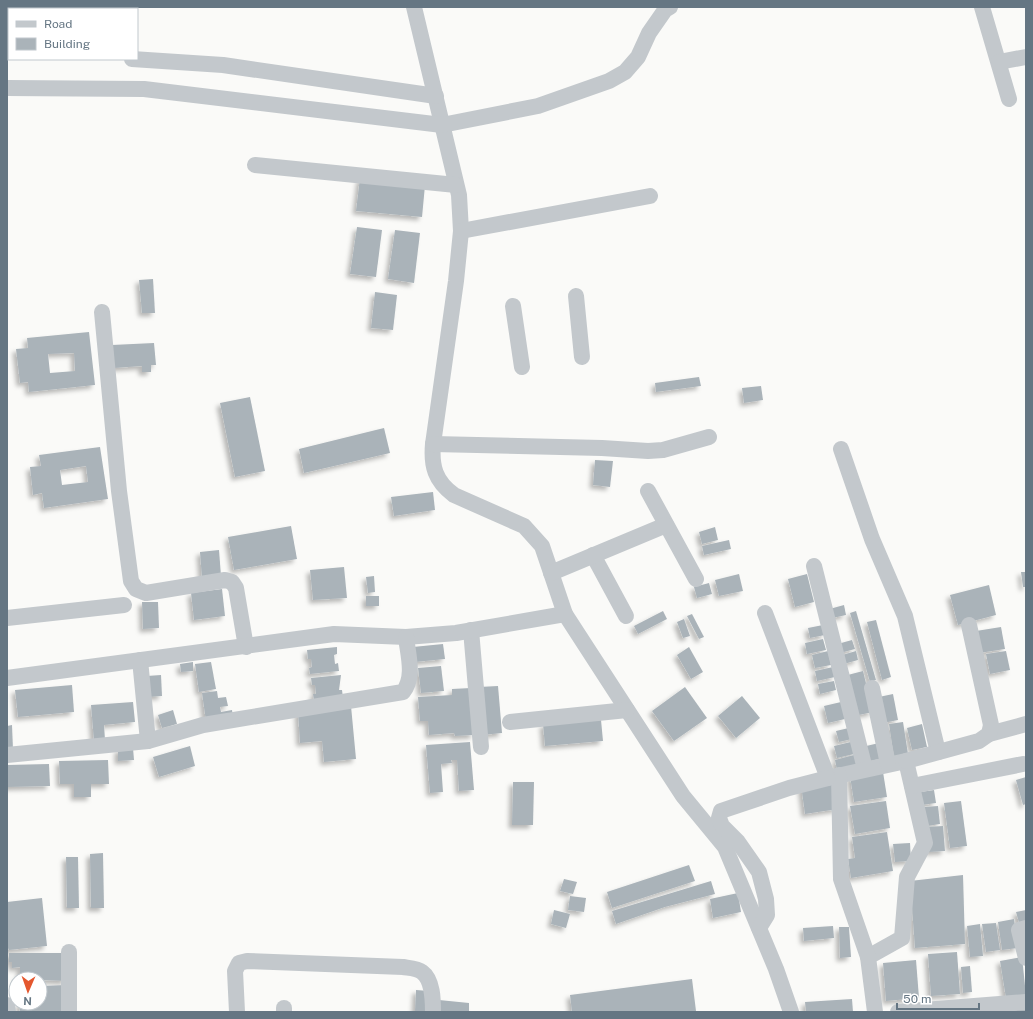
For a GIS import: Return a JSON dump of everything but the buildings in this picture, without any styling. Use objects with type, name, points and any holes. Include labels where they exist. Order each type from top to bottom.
[{"type":"street","points":[[414,7],[456,185],[461,231],[456,281],[433,444],[433,467],[446,489],[454,495],[524,526],[542,546],[565,614],[684,796],[725,847],[776,968],[791,1012]]},
{"type":"street","points":[[7,88],[144,89],[442,125],[538,106],[609,81],[625,72],[638,57],[649,33],[665,10],[670,7]]},
{"type":"street","points":[[982,7],[1009,99]]},
{"type":"street","points":[[999,62],[1026,57]]},
{"type":"street","points":[[138,59],[223,65],[436,96]]},
{"type":"street","points":[[255,165],[456,185]]},
{"type":"street","points":[[461,231],[650,196]]},
{"type":"street","points":[[576,296],[582,357]]},
{"type":"street","points":[[514,306],[522,367]]},
{"type":"street","points":[[102,312],[119,491],[131,581],[136,589],[146,593],[225,580],[232,582],[236,588],[246,647]]},
{"type":"street","points":[[433,444],[602,448],[648,451],[663,450],[709,437]]},
{"type":"street","points":[[840,449],[872,539],[904,616],[938,752]]},
{"type":"street","points":[[648,491],[696,579]]},
{"type":"street","points":[[551,573],[666,525]]},
{"type":"street","points":[[593,555],[626,616]]},
{"type":"street","points":[[814,566],[865,769]]},
{"type":"street","points":[[7,618],[124,605]]},
{"type":"street","points":[[765,613],[834,776],[841,879],[868,957],[875,1012]]},
{"type":"street","points":[[7,678],[334,634],[406,637],[471,630],[565,614]]},
{"type":"street","points":[[969,625],[991,725],[989,734]]},
{"type":"street","points":[[471,630],[481,747]]},
{"type":"street","points":[[7,755],[148,741],[203,725],[403,692],[408,685],[410,676],[406,637]]},
{"type":"street","points":[[140,660],[148,741]]},
{"type":"street","points":[[872,688],[888,764]]},
{"type":"street","points":[[510,722],[627,710]]},
{"type":"street","points":[[759,928],[767,915],[766,899],[759,872],[738,842],[722,826],[720,818],[721,811],[789,788],[834,776],[906,761],[979,741],[989,734],[1026,724]]},
{"type":"street","points":[[868,957],[902,938],[907,877],[925,843],[906,761]]},
{"type":"street","points":[[912,786],[1022,764]]},
{"type":"street","points":[[1026,928],[1019,930],[1026,958]]},
{"type":"street","points":[[69,952],[69,1012]]},
{"type":"street","points":[[237,1012],[236,971],[239,963],[247,961],[403,967],[416,969],[423,972],[429,981],[432,993],[433,1012]]},
{"type":"street","points":[[898,1012],[1026,1002]]},
{"type":"street","points":[[7,1005],[8,1012]]}]
